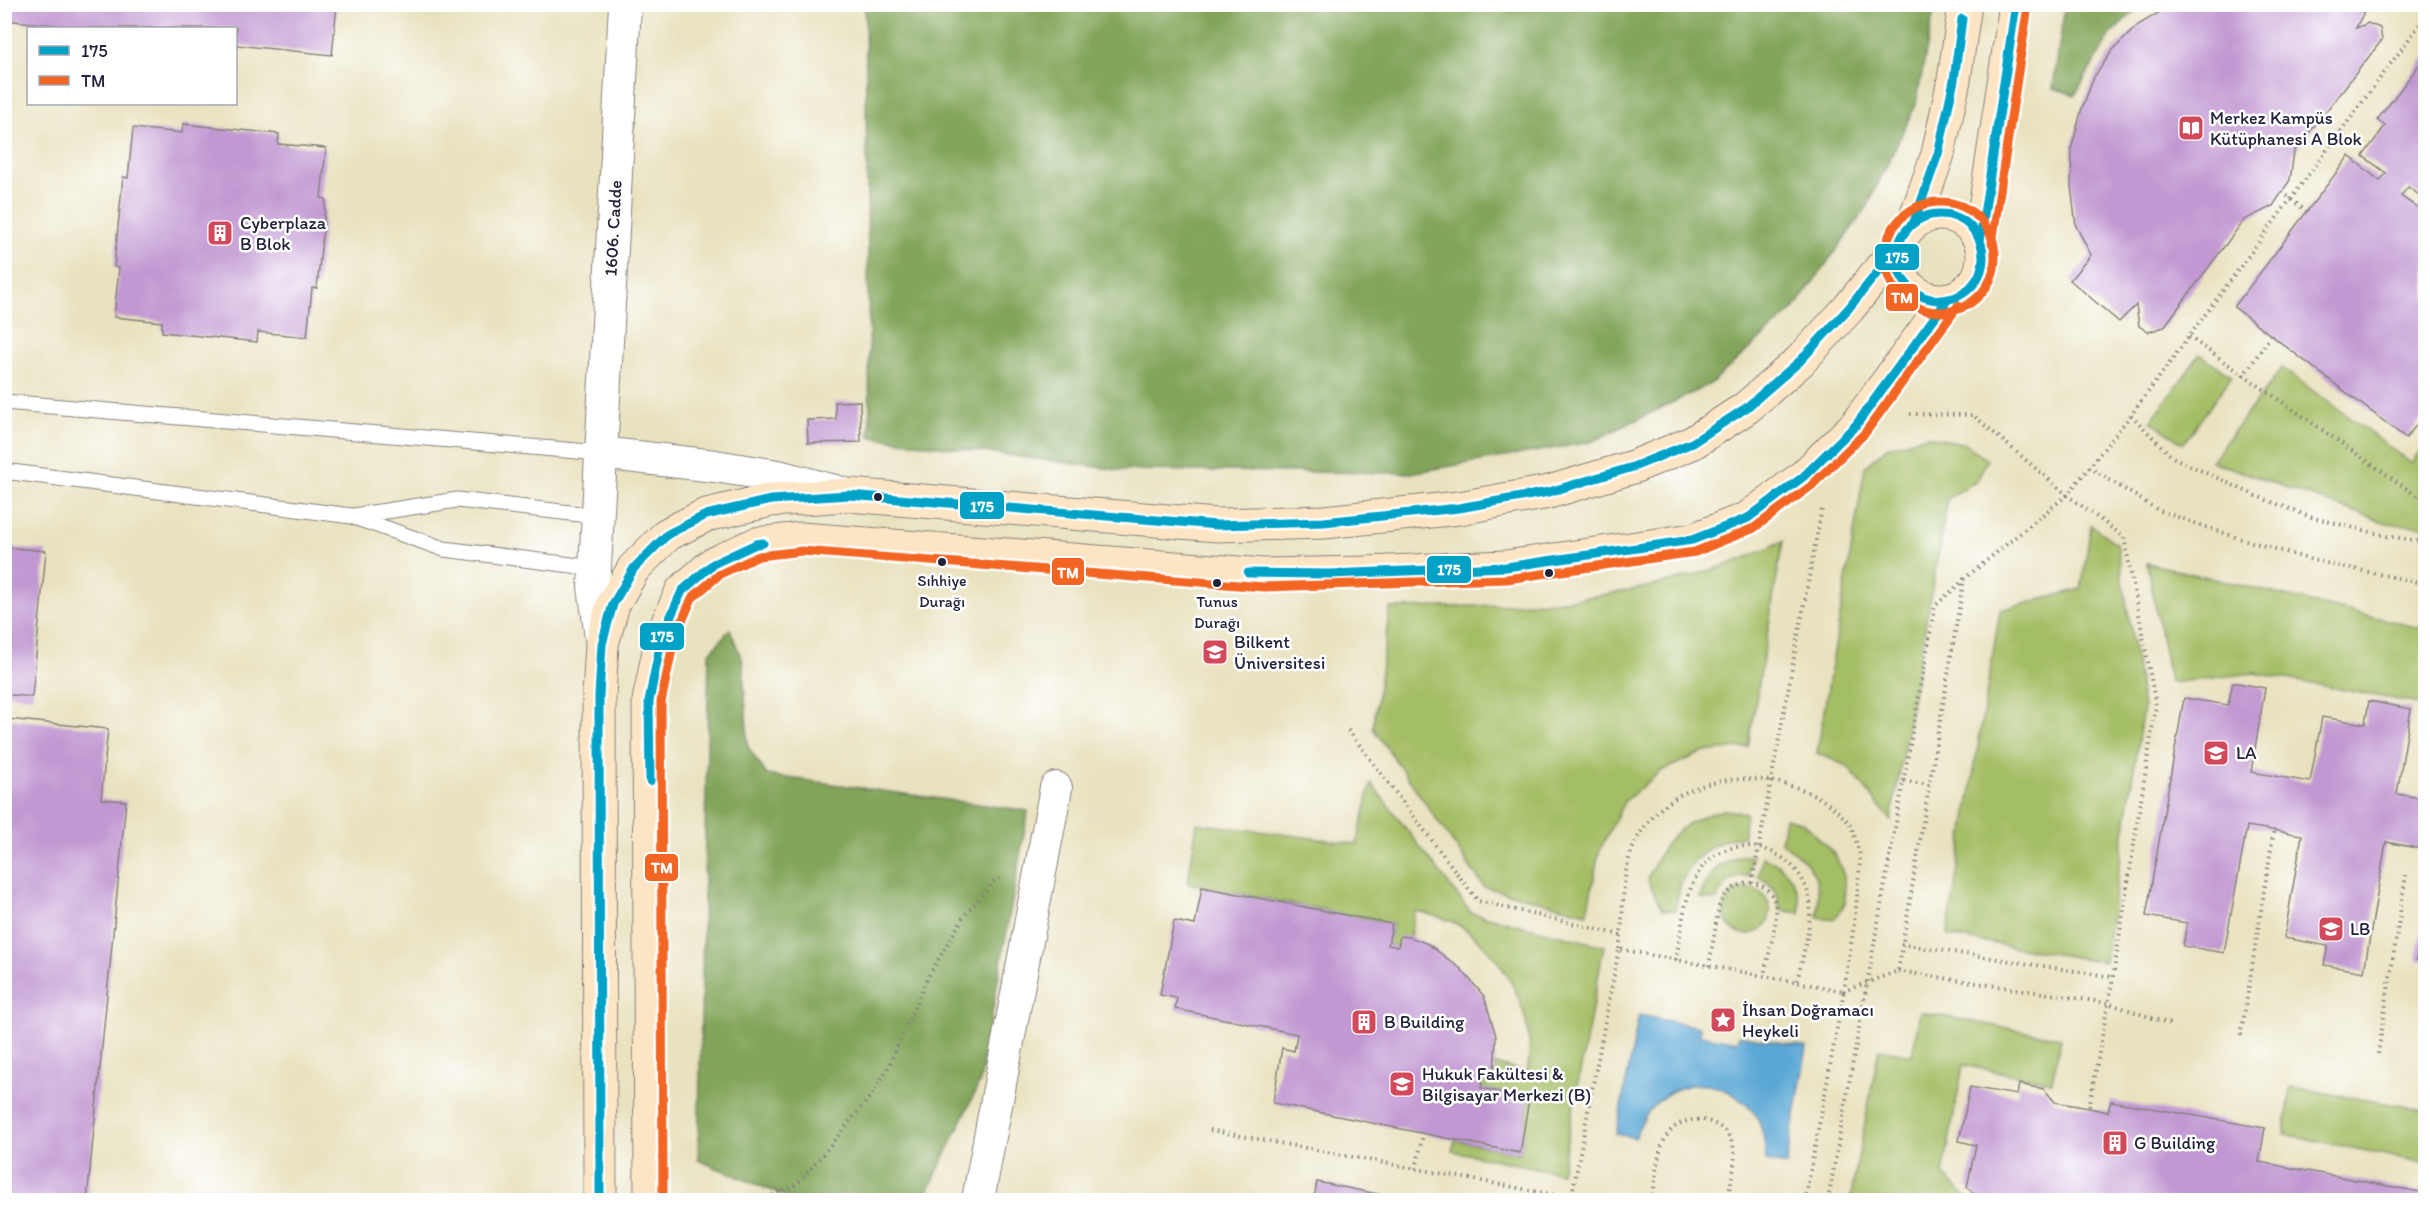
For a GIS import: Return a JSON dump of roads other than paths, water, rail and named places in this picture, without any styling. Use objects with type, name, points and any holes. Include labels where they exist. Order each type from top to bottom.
[{"type":"street","name":"1606. Cadde","points":[[602,644],[594,587],[625,4]]},
{"type":"street","points":[[1965,4],[1954,80],[1938,154],[1897,261],[1900,275],[1908,287],[1920,296],[1934,300],[1948,300],[1961,295],[1971,288],[1983,267],[1980,241],[2016,4]]},
{"type":"street","points":[[600,1200],[599,696],[602,644],[613,604],[634,568],[668,534],[706,515],[771,500],[849,495],[1217,525],[1324,522],[1459,508],[1549,492],[1633,467],[1692,443],[1746,408],[1800,361],[1848,309],[1906,234],[1939,213],[1952,215],[1964,221],[1974,229],[1980,241]]},
{"type":"street","points":[[651,1200],[649,701],[662,636],[682,591],[713,564],[756,544],[802,539],[1264,575],[1365,573],[1506,567],[1692,540],[1748,518],[1803,477],[1856,425],[1948,300]]},
{"type":"street","points":[[601,453],[767,474],[849,495]]},
{"type":"street","points":[[978,1200],[1056,788]]},
{"type":"lane","points":[[4,402],[601,453]]},
{"type":"lane","points":[[4,471],[351,516],[444,549],[595,568]]},
{"type":"lane","points":[[351,516],[457,500],[597,516]]},
{"type":"water","points":[[1639,1015],[1700,1027],[1699,1035],[1737,1042],[1739,1035],[1807,1047],[1786,1165],[1766,1161],[1761,1127],[1750,1108],[1737,1097],[1721,1089],[1705,1085],[1690,1085],[1662,1098],[1642,1122],[1635,1138],[1616,1134]]},
{"type":"place","name":"Merkez Kampüs Kütüphanesi A Blok","points":[[2191,128]]},
{"type":"place","name":"Cyberplaza B Blok","points":[[220,233]]},
{"type":"place","name":"Sıhhiye Durağı","points":[[942,562]]},
{"type":"place","name":"Tunus Durağı","points":[[1217,583]]},
{"type":"place","name":"Bilkent Üniversitesi","points":[[1215,652]]},
{"type":"place","name":"LA","points":[[2216,753]]},
{"type":"place","name":"LB","points":[[2331,929]]},
{"type":"place","name":"İhsan Doğramacı Heykeli","points":[[1723,1020]]},
{"type":"place","name":"B Building","points":[[1364,1022]]},
{"type":"place","name":"Hukuk Fakültesi & Bilgisayar Merkezi (B)","points":[[1402,1084]]},
{"type":"place","name":"G Building","points":[[2115,1143]]}]
